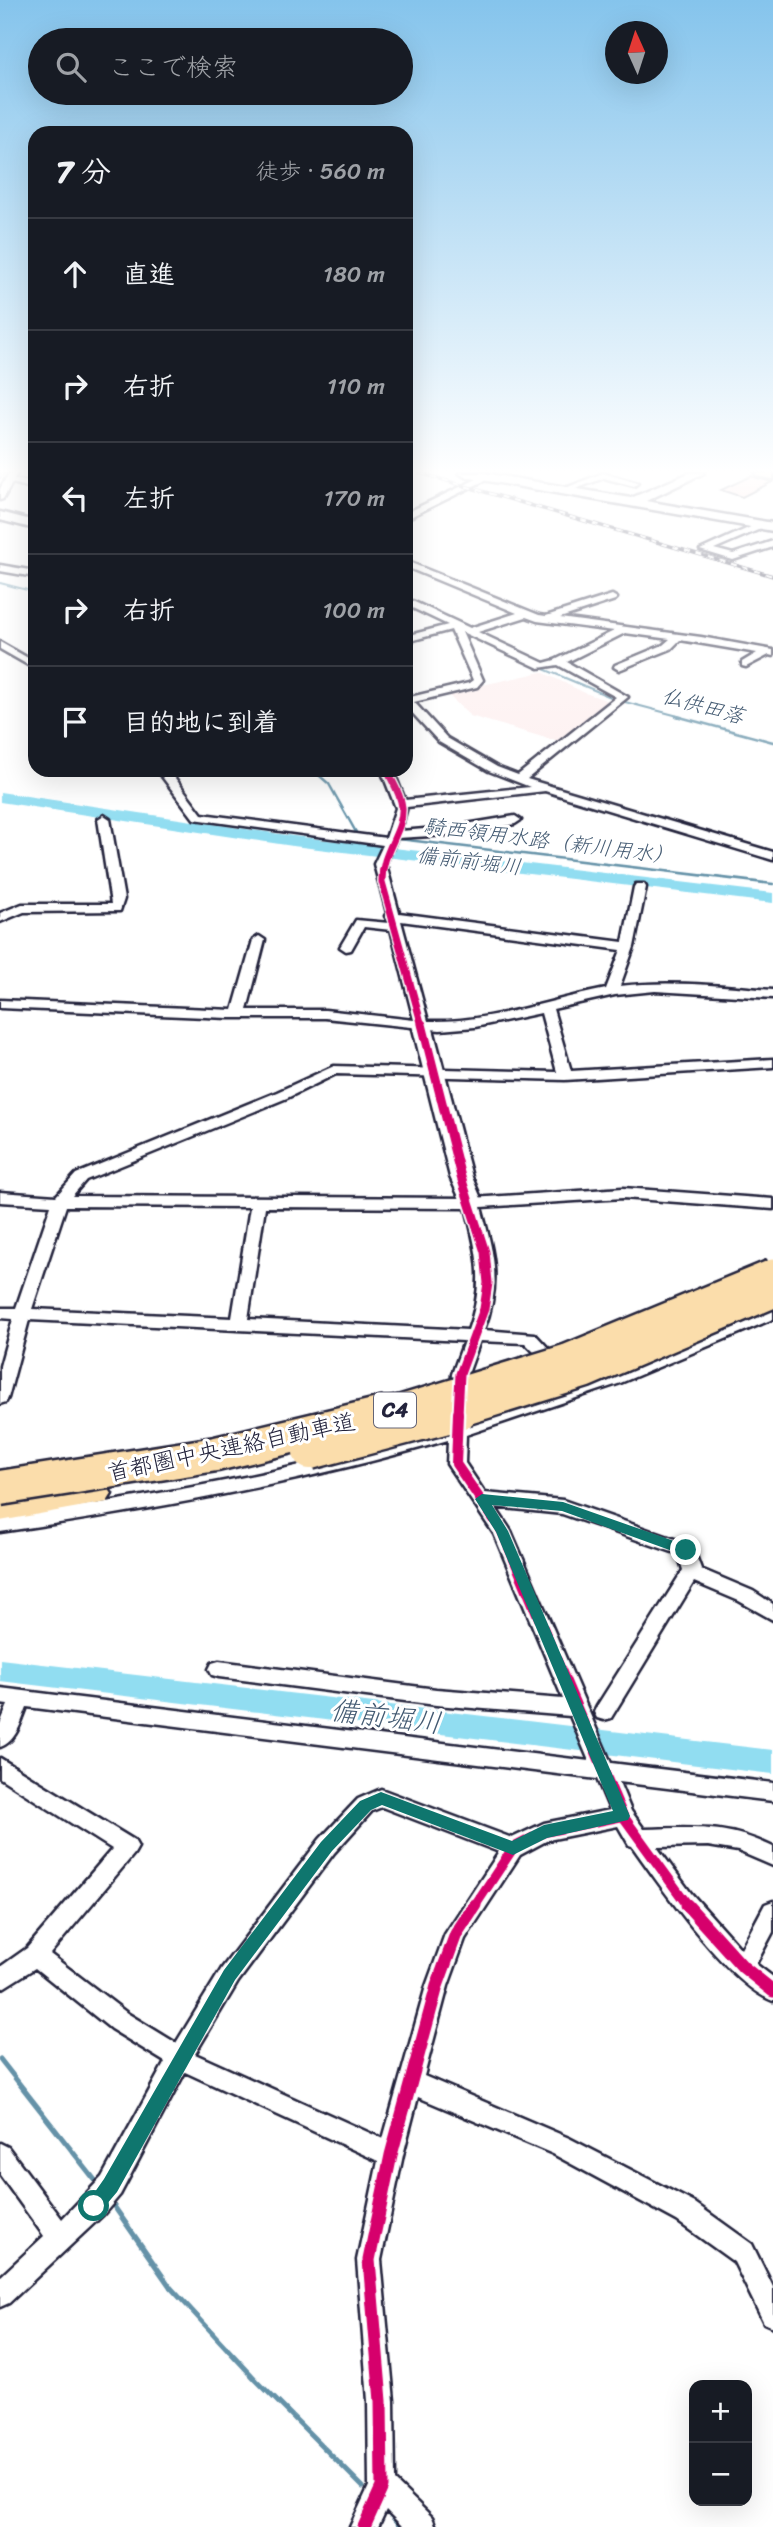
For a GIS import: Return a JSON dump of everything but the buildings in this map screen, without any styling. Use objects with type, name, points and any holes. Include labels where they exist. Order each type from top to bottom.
[{"type":"highway","name":"首都圏中央連絡自動車道","points":[[0,1488],[154,1466],[346,1424],[568,1357],[671,1318],[773,1273]]},
{"type":"highway","name":"首都圏中央連絡自動車道","points":[[0,1508],[226,1471],[421,1425],[585,1374],[773,1294]]},
{"type":"street","points":[[471,591],[545,620],[678,637],[770,653]]},
{"type":"street","points":[[545,620],[611,598]]},
{"type":"street","points":[[413,604],[543,666],[559,662],[623,631]]},
{"type":"street","points":[[470,631],[526,614]]},
{"type":"street","points":[[413,637],[454,625]]},
{"type":"street","points":[[413,699],[477,683],[454,625]]},
{"type":"street","points":[[620,667],[667,646],[678,637]]},
{"type":"street","points":[[0,645],[28,662]]},
{"type":"street","points":[[746,664],[770,653]]},
{"type":"street","points":[[519,780],[623,697],[559,662]]},
{"type":"street","points":[[413,708],[443,740],[493,769],[519,780],[773,856]]},
{"type":"street","points":[[168,777],[198,817],[391,838],[515,820]]},
{"type":"street","points":[[390,777],[401,804],[399,821],[382,857],[382,882],[461,1177],[472,1203],[485,1252],[488,1283],[475,1336],[460,1374],[456,1464],[502,1531],[578,1708],[601,1771],[636,1838],[682,1900],[743,1967],[773,1991]]},
{"type":"street","points":[[401,804],[536,791],[544,787]]},
{"type":"street","points":[[0,918],[22,908],[116,908],[118,899],[104,819]]},
{"type":"street","points":[[612,991],[628,947],[640,887]]},
{"type":"street","points":[[346,947],[360,923],[392,921],[628,947]]},
{"type":"street","points":[[239,1014],[259,940]]},
{"type":"street","points":[[0,1004],[73,1004],[239,1014],[337,1014],[422,1025],[454,1026],[507,1019],[612,991],[678,986],[773,994]]},
{"type":"street","points":[[546,1007],[565,1076]]},
{"type":"street","points":[[0,1398],[22,1314],[61,1201],[81,1177],[282,1095],[334,1070],[435,1075],[565,1076],[773,1063]]},
{"type":"street","points":[[0,1197],[61,1201],[472,1203],[623,1193],[773,1204]]},
{"type":"street","points":[[239,1325],[258,1201]]},
{"type":"street","points":[[0,1313],[529,1338],[542,1350]]},
{"type":"street","points":[[0,1525],[145,1503],[322,1467],[456,1431],[556,1400],[773,1313]]},
{"type":"street","points":[[613,1328],[648,1365]]},
{"type":"street","points":[[145,1503],[142,1474],[178,1451],[180,1443]]},
{"type":"street","points":[[482,1499],[563,1507],[580,1512],[649,1539],[686,1550],[693,1574]]},
{"type":"street","points":[[604,1712],[688,1576],[693,1574],[746,1596],[773,1613]]},
{"type":"street","points":[[219,1669],[436,1697],[578,1708]]},
{"type":"street","points":[[0,1696],[773,1792]]},
{"type":"street","points":[[0,1739],[9,1728],[21,1699]]},
{"type":"street","points":[[0,1767],[127,1847],[35,1955],[0,1980]]},
{"type":"street","points":[[0,2294],[110,2186],[230,1975],[327,1846],[365,1805],[381,1798],[513,1848]]},
{"type":"street","points":[[364,2527],[382,2487],[381,2401],[369,2260],[391,2155],[437,1986],[456,1934],[513,1848],[544,1832],[623,1816]]},
{"type":"street","points":[[636,1838],[708,1837],[741,1842],[773,1857]]},
{"type":"street","points":[[743,1967],[773,1910]]},
{"type":"street","points":[[35,1955],[119,2021],[180,2059],[391,2155]]},
{"type":"street","points":[[411,2082],[561,2146],[686,2212],[743,2253],[773,2314]]},
{"type":"street","points":[[0,2155],[60,2237]]},
{"type":"street","points":[[382,2487],[422,2527]]},
{"type":"shaded area","points":[[542,672],[585,693],[612,702],[560,742],[470,716],[446,693]]},
{"type":"waterway","name":"仏供田落","points":[[539,667],[613,698]]},
{"type":"waterway","name":"仏供田落","points":[[625,702],[682,717]]},
{"type":"waterway","name":"仏供田落","points":[[676,716],[773,742]]},
{"type":"waterway","name":"騎西領用水路（新川用水）","points":[[321,777],[329,784],[357,834],[773,884]]},
{"type":"waterway","name":"備前前堀川","points":[[0,797],[293,841],[773,898]]},
{"type":"waterway","name":"備前堀川","points":[[0,1670],[773,1762]]},
{"type":"waterway","points":[[0,2059],[98,2184]]},
{"type":"waterway","points":[[111,2202],[171,2288],[257,2381],[363,2487]]},
{"type":"waterway","points":[[390,2514],[401,2527]]},
{"type":"cycle path","points":[[390,777],[398,793],[402,816],[383,859],[382,882],[447,1115],[461,1177],[485,1252],[488,1283],[484,1309],[460,1374],[456,1464],[502,1531],[623,1816],[683,1900],[743,1967],[773,1991]]},
{"type":"cycle path","points":[[364,2527],[382,2487],[381,2401],[369,2260],[391,2155],[437,1986],[456,1934],[513,1848],[544,1832],[623,1816]]},
{"type":"route","points":[[94,2206],[110,2186],[230,1975],[327,1846],[365,1805],[381,1798],[513,1848],[544,1832],[623,1816],[601,1771],[578,1708],[502,1531],[482,1499],[563,1507],[686,1550]]}]
